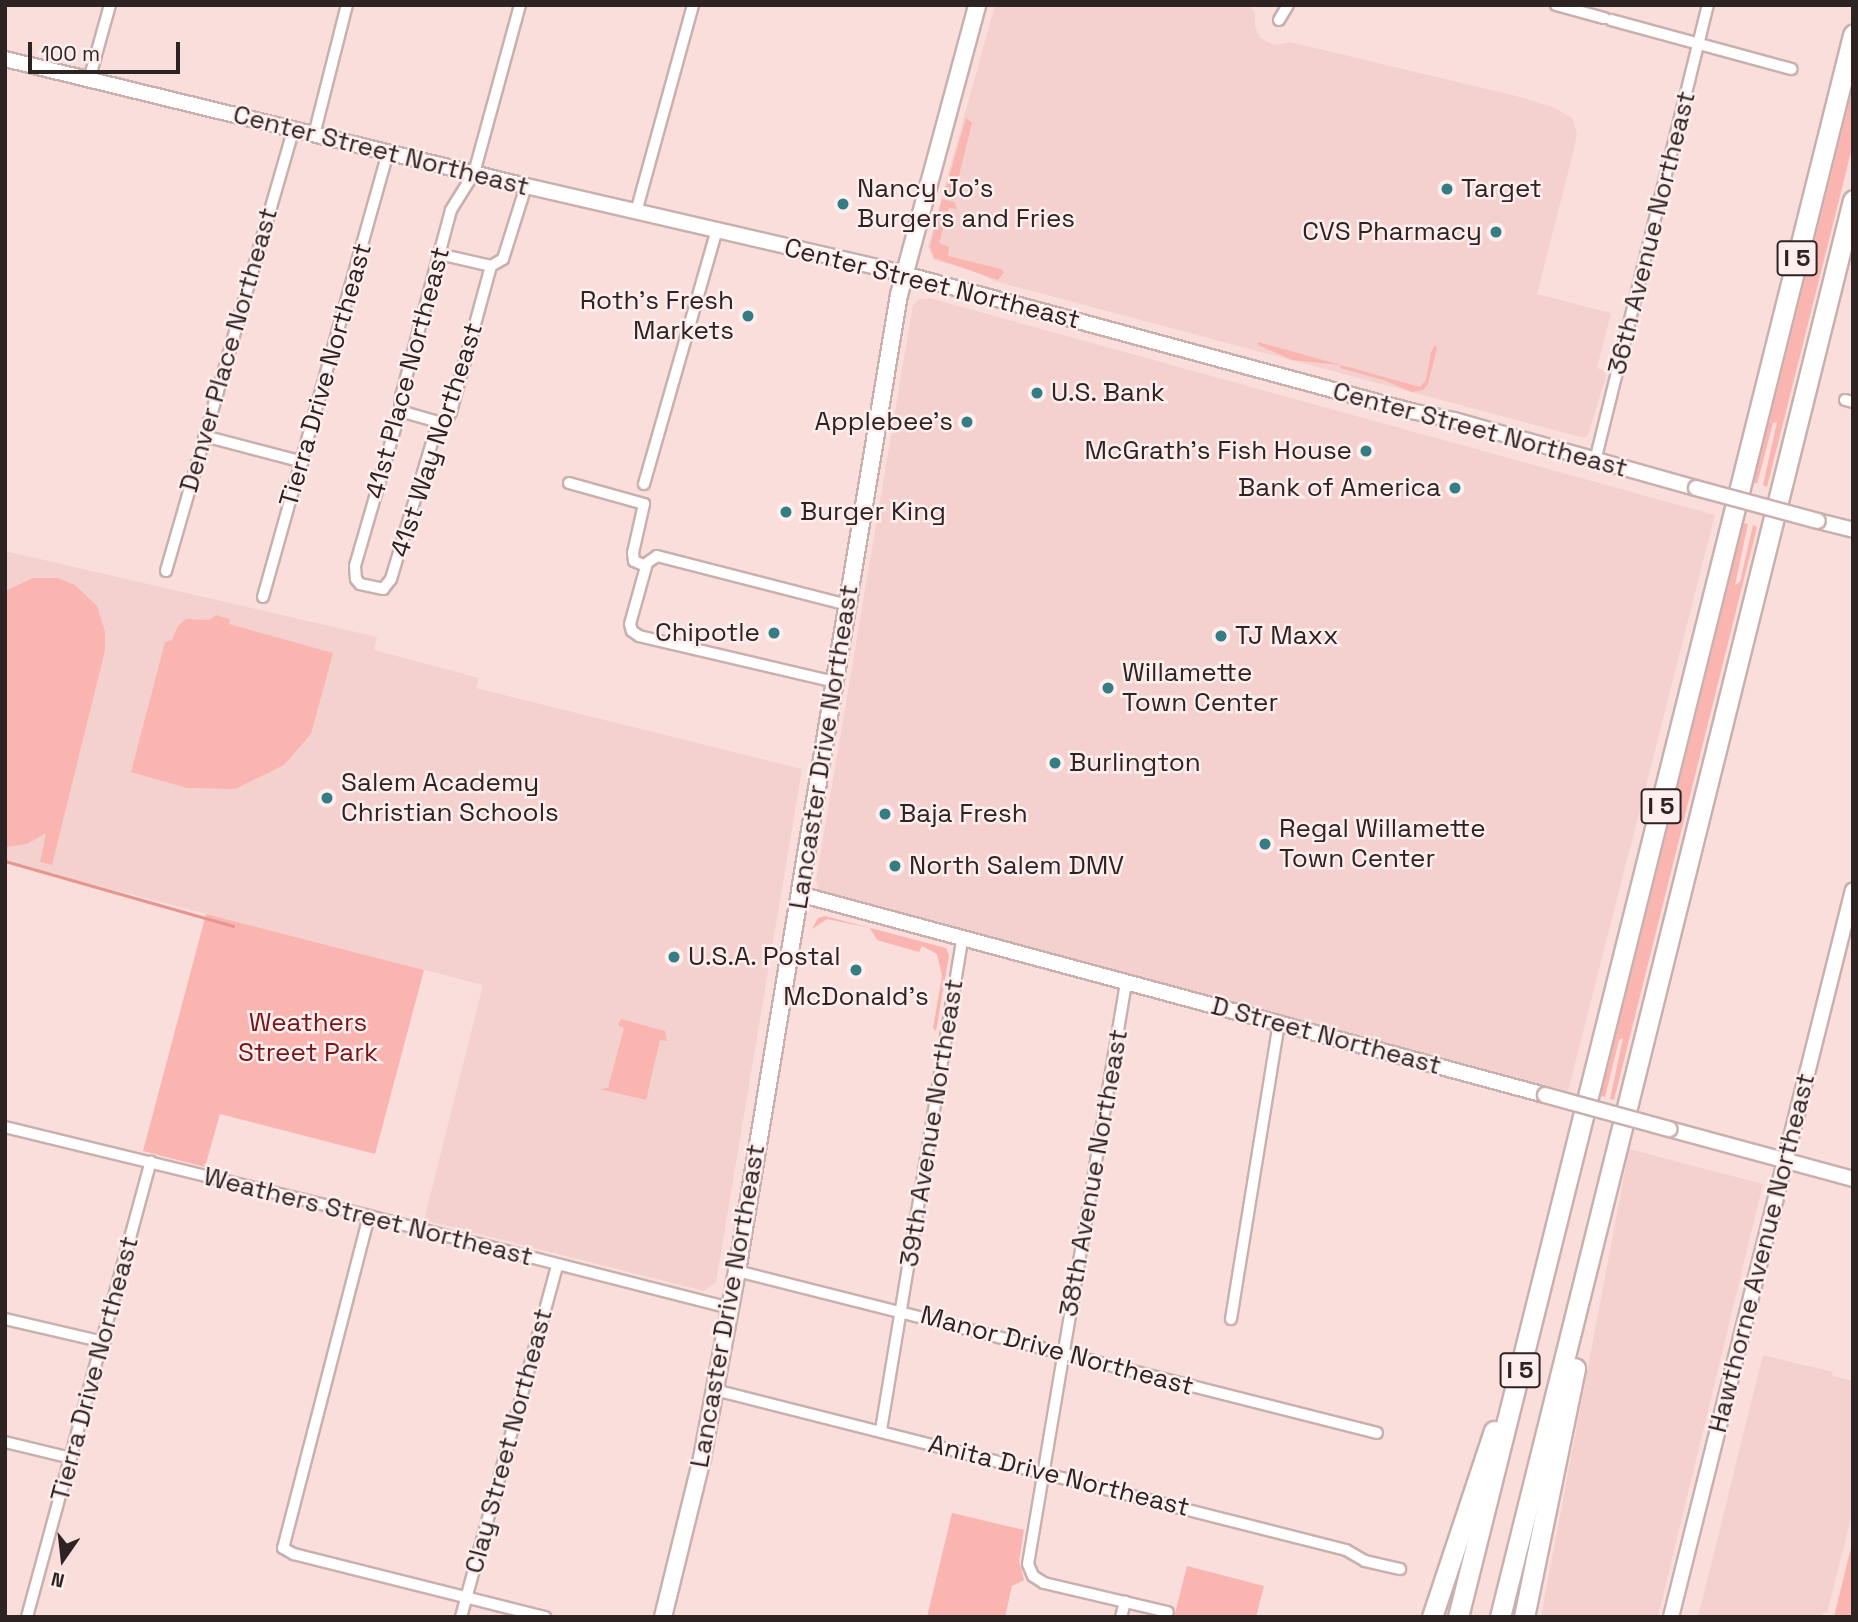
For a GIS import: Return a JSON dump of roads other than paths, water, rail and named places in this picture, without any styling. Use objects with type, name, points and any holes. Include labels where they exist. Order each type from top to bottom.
[{"type":"highway","name":"I 5","points":[[1458,1617],[1853,35]]},
{"type":"highway","name":"I 5","points":[[1500,1617],[1853,200]]},
{"type":"highway","name":"I 5","points":[[1524,1617],[1599,1260],[1614,1157]]},
{"type":"highway","points":[[1432,1617],[1488,1443],[1521,1365]]},
{"type":"main road","name":"Lancaster Drive Northeast","points":[[663,1617],[715,1390],[737,1271],[903,274],[977,5]]},
{"type":"main road","name":"Center Street Northeast","points":[[5,59],[388,153],[903,274],[1410,411],[1454,420],[1853,530]]},
{"type":"main road","name":"Hawthorne Avenue Northeast","points":[[1671,1617],[1853,890]]},
{"type":"main road","name":"D Street Northeast","points":[[799,894],[1853,1179]]},
{"type":"street","points":[[89,80],[110,5]]},
{"type":"street","points":[[314,135],[347,5]]},
{"type":"street","name":"41st Place Northeast","points":[[356,579],[355,566],[400,411],[401,396],[439,254],[455,201],[474,173],[520,5]]},
{"type":"street","points":[[636,212],[693,5]]},
{"type":"street","points":[[1279,20],[1288,5]]},
{"type":"street","points":[[1556,5],[1791,69]]},
{"type":"street","name":"36th Avenue Northeast","points":[[1595,461],[1708,5]]},
{"type":"street","name":"Denver Place Northeast","points":[[166,571],[293,130]]},
{"type":"street","name":"Tierra Drive Northeast","points":[[263,597],[388,153]]},
{"type":"street","name":"41st Way Northeast","points":[[356,579],[360,584],[383,589],[391,579],[438,422],[447,419],[451,412],[491,267],[503,259],[526,186]]},
{"type":"street","points":[[644,484],[717,229]]},
{"type":"street","points":[[439,254],[491,267]]},
{"type":"street","points":[[400,411],[438,422]]},
{"type":"street","points":[[204,436],[303,462]]},
{"type":"street","points":[[569,483],[644,504],[633,553],[634,561],[648,561],[657,556],[848,605]]},
{"type":"street","points":[[648,561],[630,624],[632,631],[651,639],[835,682]]},
{"type":"street","name":"39th Avenue Northeast","points":[[881,1430],[962,939]]},
{"type":"street","name":"38th Avenue Northeast","points":[[1125,1602],[1044,1583],[1029,1570],[1126,983]]},
{"type":"street","points":[[1231,1319],[1279,1024]]},
{"type":"street","name":"Weathers Street Northeast","points":[[5,1128],[369,1216],[730,1308]]},
{"type":"street","name":"Tierra Drive Northeast","points":[[27,1617],[151,1162]]},
{"type":"street","points":[[369,1216],[283,1548],[294,1554],[545,1617]]},
{"type":"street","name":"Clay Street Northeast","points":[[461,1617],[557,1265]]},
{"type":"street","name":"Manor Drive Northeast","points":[[737,1271],[1377,1433]]},
{"type":"street","points":[[5,1319],[104,1342]]},
{"type":"street","name":"Anita Drive Northeast","points":[[715,1390],[1346,1550],[1365,1561],[1400,1569]]},
{"type":"street","points":[[5,1442],[71,1458]]},
{"type":"street","points":[[1121,1617],[1125,1602],[1168,1612]]},
{"type":"waterway","points":[[5,861],[233,926]]},
{"type":"place","name":"Target","points":[[1447,189]]},
{"type":"place","name":"Nancy Jo's Burgers and Fries","points":[[843,204]]},
{"type":"place","name":"CVS Pharmacy","points":[[1496,232]]},
{"type":"place","name":"Roth's Fresh Markets","points":[[748,316]]},
{"type":"place","name":"U.S. Bank","points":[[1037,393]]},
{"type":"place","name":"Applebee's","points":[[967,422]]},
{"type":"place","name":"McGrath's Fish House","points":[[1366,451]]},
{"type":"place","name":"Bank of America","points":[[1455,488]]},
{"type":"place","name":"Burger King","points":[[786,512]]},
{"type":"place","name":"Chipotle","points":[[774,633]]},
{"type":"place","name":"TJ Maxx","points":[[1221,636]]},
{"type":"place","name":"Willamette Town Center","points":[[1108,688]]},
{"type":"place","name":"Burlington","points":[[1055,763]]},
{"type":"place","name":"Salem Academy Christian Schools","points":[[327,798]]},
{"type":"place","name":"Baja Fresh","points":[[885,814]]},
{"type":"place","name":"Regal Willamette Town Center","points":[[1265,844]]},
{"type":"place","name":"North Salem DMV","points":[[895,866]]},
{"type":"place","name":"U.S.A. Postal","points":[[674,957]]},
{"type":"place","name":"McDonald's","points":[[856,970]]},
{"type":"park label","name":"Weathers Street Park","points":[[308,1038]]}]
